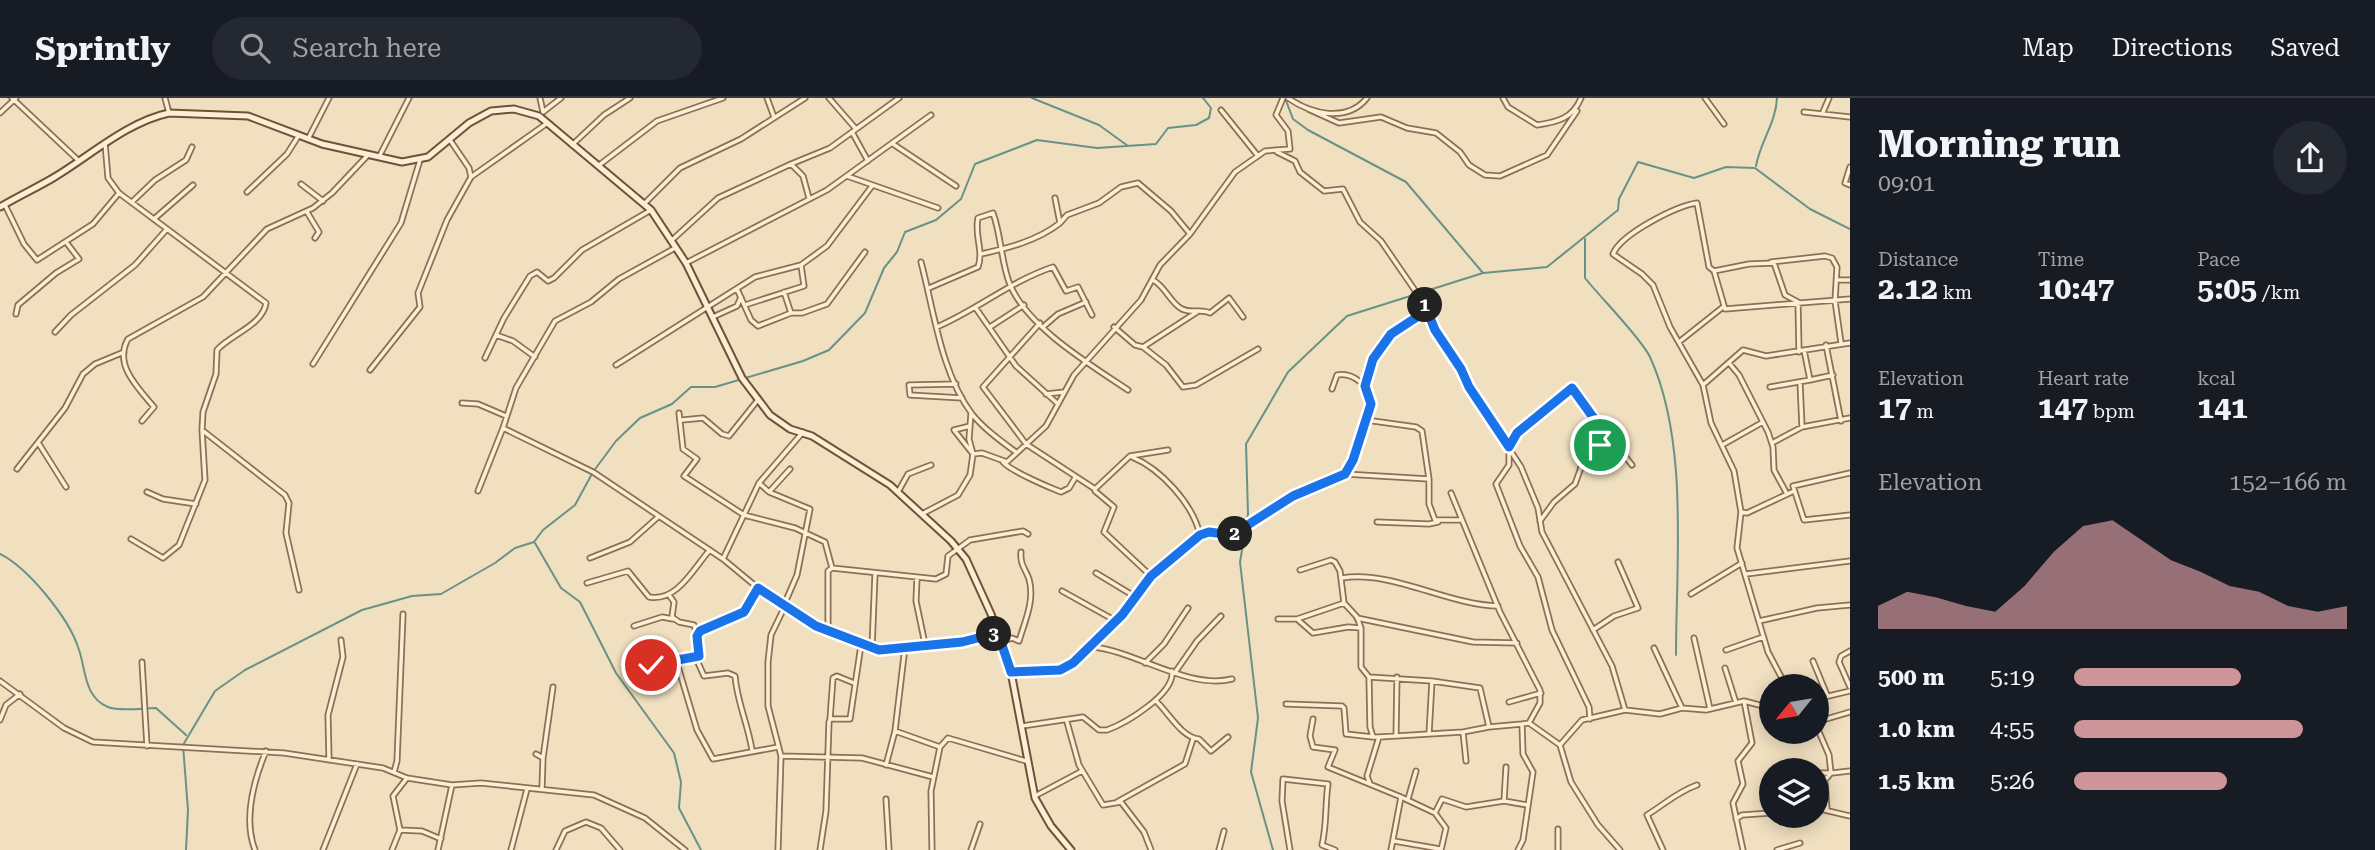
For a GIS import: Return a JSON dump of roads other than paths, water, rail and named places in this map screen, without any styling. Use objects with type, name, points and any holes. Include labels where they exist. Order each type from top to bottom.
[{"type":"street","points":[[165,98],[169,113]]},
{"type":"street","points":[[379,157],[409,98]]},
{"type":"street","points":[[540,98],[541,114],[546,124],[651,210],[686,263],[706,309],[757,401],[780,423],[803,432],[898,492],[957,548],[973,572],[1002,642],[1011,672],[1026,761],[1035,796],[1043,814],[1071,850]]},
{"type":"street","points":[[541,114],[561,98]]},
{"type":"street","points":[[572,145],[604,115],[630,98]]},
{"type":"street","points":[[598,166],[657,121],[723,98]]},
{"type":"street","points":[[767,98],[774,117]]},
{"type":"street","points":[[644,204],[680,168],[741,139],[805,98]]},
{"type":"street","points":[[829,98],[854,131],[868,161]]},
{"type":"street","points":[[671,240],[718,198],[830,148],[899,98]]},
{"type":"street","points":[[1003,462],[1046,426],[1085,360],[1141,300],[1168,255],[1190,234],[1234,172],[1243,163],[1265,151],[1290,149],[1288,131],[1276,115],[1285,98],[1339,123],[1381,117],[1407,128],[1436,133],[1460,152],[1469,165],[1485,175],[1500,176],[1547,155],[1577,111],[1581,98]]},
{"type":"street","points":[[1308,109],[1327,114],[1347,112],[1367,98]]},
{"type":"street","points":[[1503,98],[1508,107],[1534,125],[1559,121],[1577,111]]},
{"type":"street","points":[[1705,98],[1724,124]]},
{"type":"street","points":[[1823,113],[1829,98]]},
{"type":"street","points":[[0,113],[14,99],[79,161]]},
{"type":"street","points":[[308,139],[326,99]]},
{"type":"street","points":[[119,193],[93,224],[40,259],[33,260],[2,206],[105,144],[169,113],[240,114],[308,139],[402,162],[420,160],[478,117],[498,108],[514,108],[541,114]]},
{"type":"street","points":[[1222,110],[1258,156]]},
{"type":"street","points":[[1804,112],[1850,117]]},
{"type":"street","points":[[686,263],[847,176],[931,115]]},
{"type":"street","points":[[370,370],[420,307],[418,293],[447,219],[471,177],[546,124]]},
{"type":"street","points":[[247,192],[287,154],[299,135]]},
{"type":"street","points":[[450,140],[469,168],[471,177]]},
{"type":"street","points":[[105,144],[108,178],[119,193],[266,303],[266,307],[245,330],[217,350],[216,374],[203,412],[205,480],[179,545],[166,557],[160,557],[131,540]]},
{"type":"street","points":[[893,144],[956,186]]},
{"type":"street","points":[[132,202],[162,174],[186,160],[192,147]]},
{"type":"street","points":[[1277,152],[1295,161],[1300,173],[1324,191],[1343,189],[1360,222],[1381,241],[1425,305],[1435,330],[1509,447],[1534,496],[1540,521],[1556,562],[1586,612],[1612,666],[1625,710]]},
{"type":"street","points":[[142,421],[154,407],[139,393],[127,372],[124,352],[128,339],[203,297],[267,229],[307,212],[323,201],[369,154]]},
{"type":"street","points":[[313,364],[401,223],[420,160]]},
{"type":"street","points":[[791,164],[803,176],[809,198]]},
{"type":"street","points":[[1850,167],[1845,183],[1850,185]]},
{"type":"street","points":[[847,176],[937,208]]},
{"type":"street","points":[[981,254],[1033,239],[1060,223],[1067,215],[1099,203],[1121,187],[1138,183],[1171,211],[1190,234]]},
{"type":"street","points":[[301,184],[323,201]]},
{"type":"street","points":[[154,219],[193,185]]},
{"type":"street","points":[[617,365],[755,277],[801,265],[827,246],[872,186]]},
{"type":"street","points":[[1055,198],[1060,223]]},
{"type":"street","points":[[1780,674],[1763,637],[1736,542],[1741,512],[1734,471],[1724,444],[1711,423],[1703,385],[1679,342],[1653,285],[1642,274],[1614,257],[1615,249],[1671,209],[1697,203],[1709,267],[1714,271],[1723,307],[1728,310],[1850,299]]},
{"type":"street","points":[[485,358],[530,276],[537,272],[548,281],[554,278],[582,250],[651,210]]},
{"type":"street","points":[[307,212],[319,232],[315,238]]},
{"type":"street","points":[[929,288],[975,271],[981,254],[975,235],[981,214],[993,213],[1010,284],[1024,305],[1063,347],[1128,390]]},
{"type":"street","points":[[55,332],[71,315],[135,265],[167,229]]},
{"type":"street","points":[[16,314],[18,304],[56,273],[79,259],[66,242]]},
{"type":"street","points":[[478,491],[516,388],[555,321],[591,302],[620,279],[676,248]]},
{"type":"street","points":[[737,289],[751,320],[758,326],[791,313],[802,313],[828,304],[865,252]]},
{"type":"street","points":[[1714,271],[1825,256],[1832,258],[1837,267],[1835,301],[1841,343]]},
{"type":"street","points":[[921,262],[937,327],[962,398],[976,418],[1017,453]]},
{"type":"street","points":[[1771,262],[1785,295],[1798,302]]},
{"type":"street","points":[[745,305],[804,286],[801,265]]},
{"type":"street","points":[[937,327],[955,321],[1010,284],[1052,267],[1066,291],[1078,286],[1092,315]]},
{"type":"street","points":[[1153,279],[1178,307],[1186,312],[1202,309],[1210,313],[1229,298],[1243,317]]},
{"type":"street","points":[[1838,280],[1850,280]]},
{"type":"street","points":[[784,292],[791,313]]},
{"type":"street","points":[[711,318],[737,306],[741,297]]},
{"type":"street","points":[[1086,302],[1041,325],[983,387],[1026,444],[1093,489],[1114,507],[1104,531],[1151,576]]},
{"type":"street","points":[[1798,302],[1801,351],[1810,380]]},
{"type":"street","points":[[990,327],[1024,305]]},
{"type":"street","points":[[1365,386],[1373,359],[1381,346],[1391,334],[1420,315],[1425,305]]},
{"type":"street","points":[[975,307],[1010,357],[1058,404]]},
{"type":"street","points":[[1679,342],[1723,307]]},
{"type":"street","points":[[1143,347],[1198,311]]},
{"type":"street","points":[[1114,327],[1135,345],[1143,347],[1166,365],[1183,387],[1196,386],[1258,349]]},
{"type":"street","points":[[496,335],[513,341],[535,357]]},
{"type":"street","points":[[1703,385],[1743,350],[1766,356],[1850,343]]},
{"type":"street","points":[[1826,345],[1841,421]]},
{"type":"street","points":[[17,469],[39,444],[70,399],[83,374],[95,363],[124,352]]},
{"type":"street","points":[[1729,363],[1763,422],[1772,443],[1774,470],[1787,494]]},
{"type":"street","points":[[1332,389],[1337,375],[1344,374],[1365,386],[1371,404],[1345,474]]},
{"type":"street","points":[[1770,387],[1833,374]]},
{"type":"street","points":[[1800,382],[1802,427]]},
{"type":"street","points":[[956,384],[909,385],[910,395],[962,398]]},
{"type":"street","points":[[1590,719],[1586,701],[1552,630],[1538,577],[1520,546],[1496,484],[1509,465],[1509,447],[1517,433],[1572,388],[1608,438],[1632,465]]},
{"type":"street","points":[[1046,394],[1064,392]]},
{"type":"street","points":[[682,420],[703,418],[722,434],[729,436],[757,401]]},
{"type":"street","points":[[462,403],[471,406],[478,404],[506,416]]},
{"type":"street","points":[[922,514],[958,495],[970,475],[971,412]]},
{"type":"street","points":[[679,413],[682,420],[683,449],[697,459],[684,476],[744,515],[804,531],[825,542],[832,568]]},
{"type":"street","points":[[970,419],[976,418]]},
{"type":"street","points":[[1772,443],[1802,427],[1850,418]]},
{"type":"street","points":[[1366,420],[1416,427],[1422,431],[1429,479],[1429,504],[1438,522]]},
{"type":"street","points":[[1724,444],[1763,422]]},
{"type":"street","points":[[970,426],[954,430],[972,454]]},
{"type":"street","points":[[503,428],[586,468],[723,559],[758,588],[828,631],[872,648],[962,642],[998,633]]},
{"type":"street","points":[[202,430],[285,495],[289,503],[286,533],[299,590]]},
{"type":"street","points":[[723,559],[759,483],[803,432]]},
{"type":"street","points":[[1540,521],[1554,502],[1575,484],[1583,462],[1608,438]]},
{"type":"street","points":[[39,444],[66,487]]},
{"type":"street","points":[[1093,489],[1108,481],[1130,456],[1168,450]]},
{"type":"street","points":[[972,454],[982,453],[1003,462],[1013,472],[1028,475],[1061,492],[1069,488],[1075,478]]},
{"type":"street","points":[[1130,456],[1155,471],[1187,506],[1200,535]]},
{"type":"street","points":[[898,492],[908,474],[931,466]]},
{"type":"street","points":[[769,492],[790,470]]},
{"type":"street","points":[[1850,473],[1793,486],[1804,520],[1850,515]]},
{"type":"street","points":[[1011,672],[1066,668],[1093,647],[1151,576],[1200,535],[1209,532],[1232,535],[1293,496],[1345,474],[1429,479]]},
{"type":"street","points":[[759,483],[769,492],[810,509],[797,575],[771,635],[768,662],[768,706],[781,756],[778,850]]},
{"type":"street","points":[[1741,512],[1749,512],[1794,491]]},
{"type":"street","points":[[147,492],[163,499],[196,504]]},
{"type":"street","points":[[1451,493],[1498,606],[1541,693],[1541,703],[1529,723]]},
{"type":"street","points":[[590,558],[630,542],[658,517]]},
{"type":"street","points":[[1377,522],[1429,524],[1460,520]]},
{"type":"street","points":[[832,568],[917,578],[943,577],[948,556],[970,540],[1023,531],[1028,534]]},
{"type":"street","points":[[587,583],[628,570],[649,597],[669,595],[686,581],[709,550]]},
{"type":"street","points":[[1002,642],[1012,638],[1019,640],[1030,610],[1028,578],[1021,565],[1021,552]]},
{"type":"street","points":[[1300,570],[1331,560],[1335,562],[1342,578],[1344,603],[1357,618],[1361,628],[1362,667],[1369,677],[1370,727],[1373,737]]},
{"type":"street","points":[[1746,575],[1850,561]]},
{"type":"street","points":[[1593,630],[1614,616],[1638,608],[1618,562]]},
{"type":"street","points":[[1691,594],[1742,563]]},
{"type":"street","points":[[828,631],[828,571],[832,568]]},
{"type":"street","points":[[1096,573],[1134,596]]},
{"type":"street","points":[[872,648],[875,574]]},
{"type":"street","points":[[917,578],[916,601],[925,645]]},
{"type":"street","points":[[1342,578],[1392,583],[1468,602],[1498,606]]},
{"type":"street","points":[[697,636],[700,631],[744,612],[758,588]]},
{"type":"street","points":[[1062,591],[1116,621]]},
{"type":"street","points":[[669,595],[674,602],[671,608],[675,620]]},
{"type":"street","points":[[1278,619],[1297,620],[1344,603]]},
{"type":"street","points":[[1759,621],[1817,608],[1850,605]]},
{"type":"street","points":[[1145,663],[1164,644],[1188,608]]},
{"type":"street","points":[[394,772],[397,761],[403,614]]},
{"type":"street","points":[[1022,726],[1087,718],[1099,730],[1107,730],[1156,701],[1171,681],[1174,671],[1221,616]]},
{"type":"street","points":[[634,626],[662,617],[694,625],[697,636],[699,656],[696,658],[677,663],[666,661],[641,666]]},
{"type":"street","points":[[1357,618],[1473,642],[1517,643]]},
{"type":"street","points":[[1297,620],[1313,633],[1348,627],[1361,628]]},
{"type":"street","points":[[1726,650],[1763,637]]},
{"type":"street","points":[[1694,638],[1710,709]]},
{"type":"street","points":[[328,760],[328,715],[343,657],[341,640]]},
{"type":"street","points":[[830,719],[850,719],[862,645]]},
{"type":"street","points":[[886,765],[895,731],[905,647]]},
{"type":"street","points":[[1093,647],[1212,681],[1232,679]]},
{"type":"street","points":[[1654,648],[1682,708]]},
{"type":"street","points":[[1829,694],[1850,689],[1839,666],[1841,656],[1850,651]]},
{"type":"street","points":[[696,658],[704,676],[728,673],[735,676],[737,698],[746,718],[752,750]]},
{"type":"street","points":[[1813,661],[1818,674]]},
{"type":"street","points":[[142,663],[147,746]]},
{"type":"street","points":[[677,663],[697,730],[708,754],[716,760],[752,750],[778,747]]},
{"type":"street","points":[[1725,668],[1736,703]]},
{"type":"street","points":[[820,850],[826,811],[833,678],[837,676],[854,683]]},
{"type":"street","points":[[1369,677],[1397,677],[1480,688],[1489,727]]},
{"type":"street","points":[[1396,736],[1397,677]]},
{"type":"street","points":[[0,681],[83,739],[104,744],[266,751],[357,764],[394,772],[407,778],[452,785],[481,783],[602,797],[645,818],[685,850]]},
{"type":"street","points":[[1429,734],[1432,681]]},
{"type":"street","points":[[542,788],[543,758],[553,687]]},
{"type":"street","points":[[1509,702],[1541,693]]},
{"type":"street","points":[[0,720],[6,705],[20,694]]},
{"type":"street","points":[[1156,701],[1193,738],[1199,738],[1213,752],[1228,737]]},
{"type":"street","points":[[1560,745],[1577,723],[1625,710],[1660,715],[1682,708],[1710,709],[1744,701],[1759,705]]},
{"type":"street","points":[[1743,850],[1733,803],[1741,790],[1743,776],[1738,761],[1752,743],[1744,701]]},
{"type":"street","points":[[1286,704],[1342,706],[1345,708],[1346,734],[1373,737],[1463,732],[1529,723],[1560,745],[1571,782],[1598,825],[1620,850]]},
{"type":"street","points":[[1829,719],[1850,712]]},
{"type":"street","points":[[1313,719],[1310,736],[1313,747],[1335,750],[1328,767],[1408,799],[1435,813],[1447,828],[1441,850],[1394,841]]},
{"type":"street","points":[[1067,722],[1083,771],[1103,805],[1117,802],[1185,764],[1193,738]]},
{"type":"street","points":[[1518,850],[1523,840],[1532,772],[1523,754],[1522,724]]},
{"type":"street","points":[[895,731],[940,747]]},
{"type":"street","points":[[1463,732],[1466,761]]},
{"type":"street","points":[[1370,784],[1367,776],[1379,737]]},
{"type":"street","points":[[932,850],[930,810],[933,777],[940,747],[948,738],[1026,761]]},
{"type":"street","points":[[1825,744],[1829,755],[1830,773],[1850,771]]},
{"type":"street","points":[[255,850],[250,839],[250,816],[256,775],[266,751]]},
{"type":"street","points":[[536,754],[543,758]]},
{"type":"street","points":[[781,756],[862,758],[933,777]]},
{"type":"street","points":[[323,850],[357,764]]},
{"type":"street","points":[[1504,801],[1506,766]]},
{"type":"street","points":[[1035,796],[1083,771]]},
{"type":"street","points":[[1408,799],[1416,771]]},
{"type":"street","points":[[392,850],[400,830],[393,796],[407,778]]},
{"type":"street","points":[[1290,850],[1282,801],[1283,779],[1328,784],[1324,808],[1327,826],[1322,845],[1335,850]]},
{"type":"street","points":[[438,850],[452,785]]},
{"type":"street","points":[[1663,850],[1647,815],[1670,802],[1680,791],[1697,785]]},
{"type":"street","points":[[510,850],[527,789]]},
{"type":"street","points":[[1391,850],[1401,797]]},
{"type":"street","points":[[886,799],[889,850]]},
{"type":"street","points":[[1435,813],[1443,799],[1466,807],[1504,801],[1527,805]]},
{"type":"street","points":[[1117,802],[1124,805],[1144,832],[1151,850]]},
{"type":"street","points":[[1829,811],[1850,816]]},
{"type":"street","points":[[1736,819],[1742,815],[1759,814]]},
{"type":"street","points":[[556,850],[565,831],[586,822],[601,828],[620,850]]},
{"type":"street","points":[[971,850],[980,824]]},
{"type":"street","points":[[1558,829],[1558,850]]},
{"type":"street","points":[[400,830],[422,831],[441,839]]},
{"type":"street","points":[[1219,850],[1224,831]]},
{"type":"street","points":[[1062,850],[1064,842]]},
{"type":"street","points":[[1777,850],[1800,843]]},
{"type":"waterway","points":[[1032,98],[1099,125],[1128,146]]},
{"type":"waterway","points":[[186,850],[188,810],[183,745],[215,691],[245,670],[362,610],[412,596],[441,594],[495,563],[515,548],[534,542],[543,530],[575,505],[593,472],[616,441],[640,418],[672,404],[691,387],[715,387],[803,361],[829,350],[865,313],[884,268],[897,252],[905,232],[936,220],[961,199],[975,164],[1037,140],[1097,148],[1156,144],[1168,128],[1196,125],[1209,118],[1211,108],[1203,98]]},
{"type":"waterway","points":[[1285,98],[1293,119],[1308,130],[1406,182],[1483,273]]},
{"type":"waterway","points":[[1756,166],[1774,116],[1777,98]]},
{"type":"waterway","points":[[1273,850],[1251,772],[1258,718],[1240,562],[1248,514],[1246,444],[1288,372],[1347,316],[1483,273],[1547,267],[1618,210],[1619,199],[1638,162],[1694,178],[1726,167],[1755,168],[1810,209],[1850,229]]},
{"type":"waterway","points":[[1585,239],[1585,278],[1650,357],[1671,426],[1678,503],[1676,655]]},
{"type":"waterway","points":[[535,543],[561,588],[580,602],[616,673],[674,753],[681,782],[679,808],[701,850]]},
{"type":"waterway","points":[[0,554],[23,570],[46,594],[66,622],[78,647],[90,689],[100,702],[119,709],[156,708],[186,735]]}]
